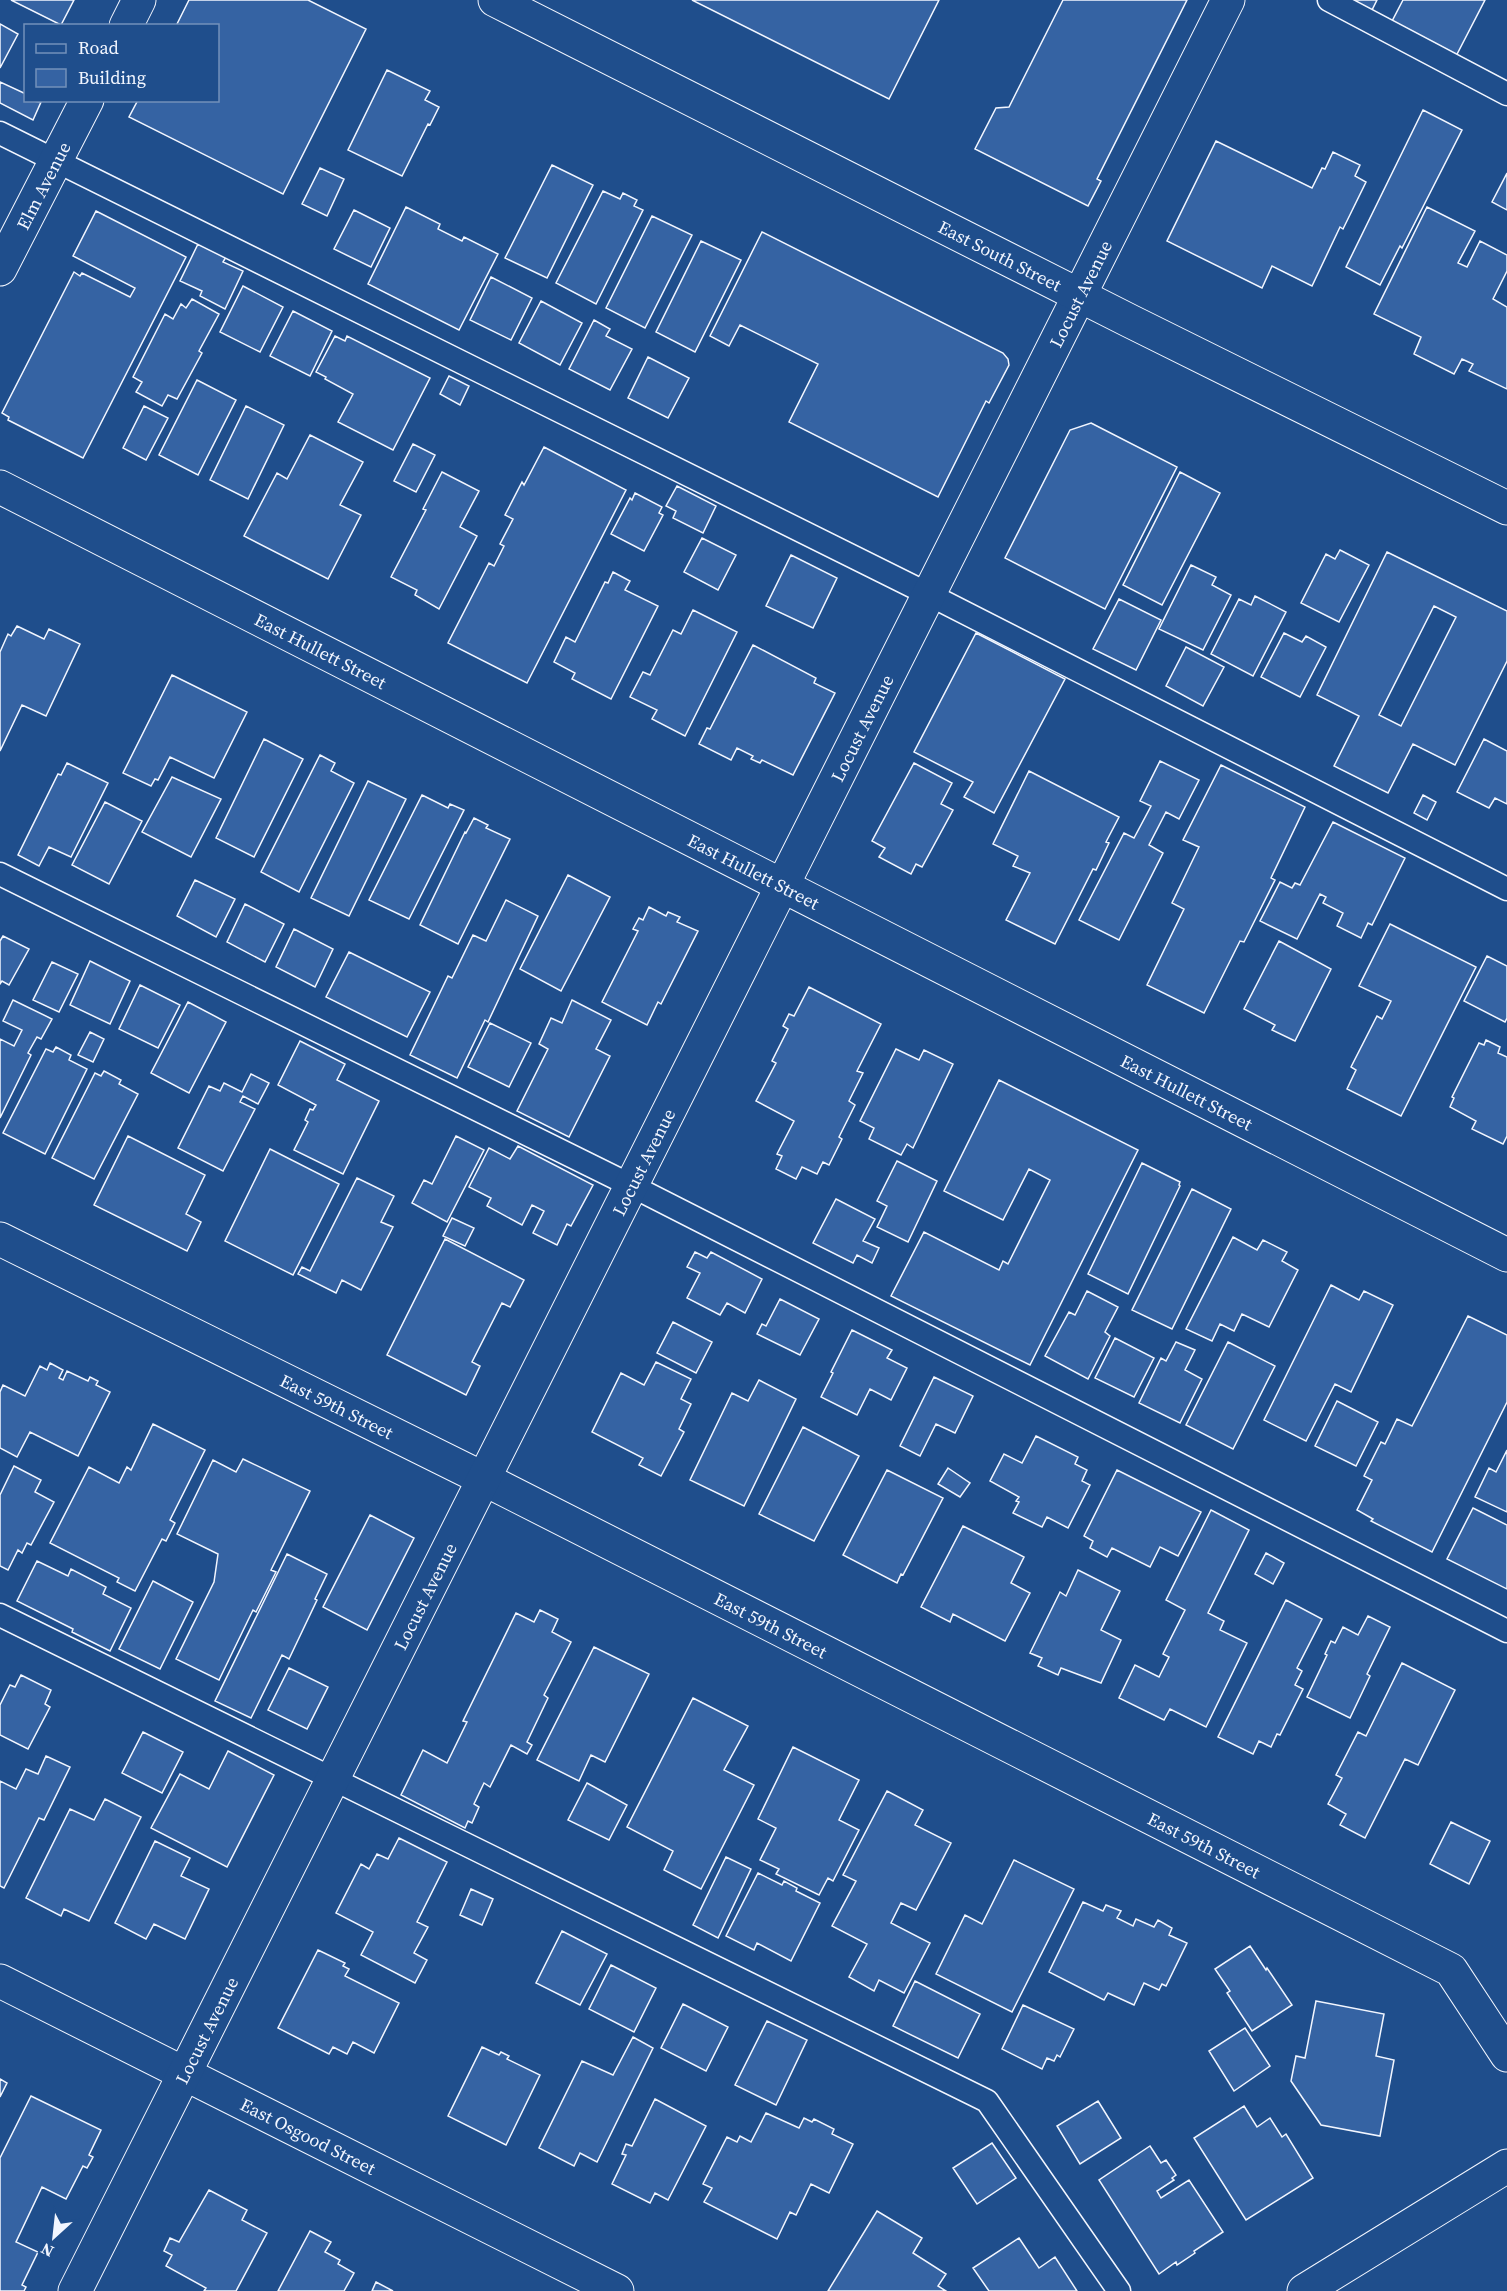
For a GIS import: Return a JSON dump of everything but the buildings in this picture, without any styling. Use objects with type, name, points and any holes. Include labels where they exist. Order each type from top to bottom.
[{"type":"street","points":[[127,24],[139,0]]},
{"type":"street","name":"East South Street","points":[[495,0],[1507,508]]},
{"type":"street","name":"Locust Avenue","points":[[75,2291],[1228,0]]},
{"type":"street","name":"Elm Avenue","points":[[0,269],[86,102]]},
{"type":"street","name":"East Hullett Street","points":[[0,487],[1507,1255]]},
{"type":"street","name":"East 59th Street","points":[[0,1239],[484,1479],[1451,1970],[1507,2055]]},
{"type":"street","name":"East Osgood Street","points":[[0,1981],[617,2291]]},
{"type":"street","points":[[1304,2291],[1507,2166]]},
{"type":"lane","points":[[1329,0],[1507,94]]},
{"type":"lane","points":[[0,134],[930,595],[1507,889]]},
{"type":"lane","points":[[0,874],[632,1186],[1507,1631]]},
{"type":"lane","points":[[0,1615],[987,2101],[1119,2291]]}]
